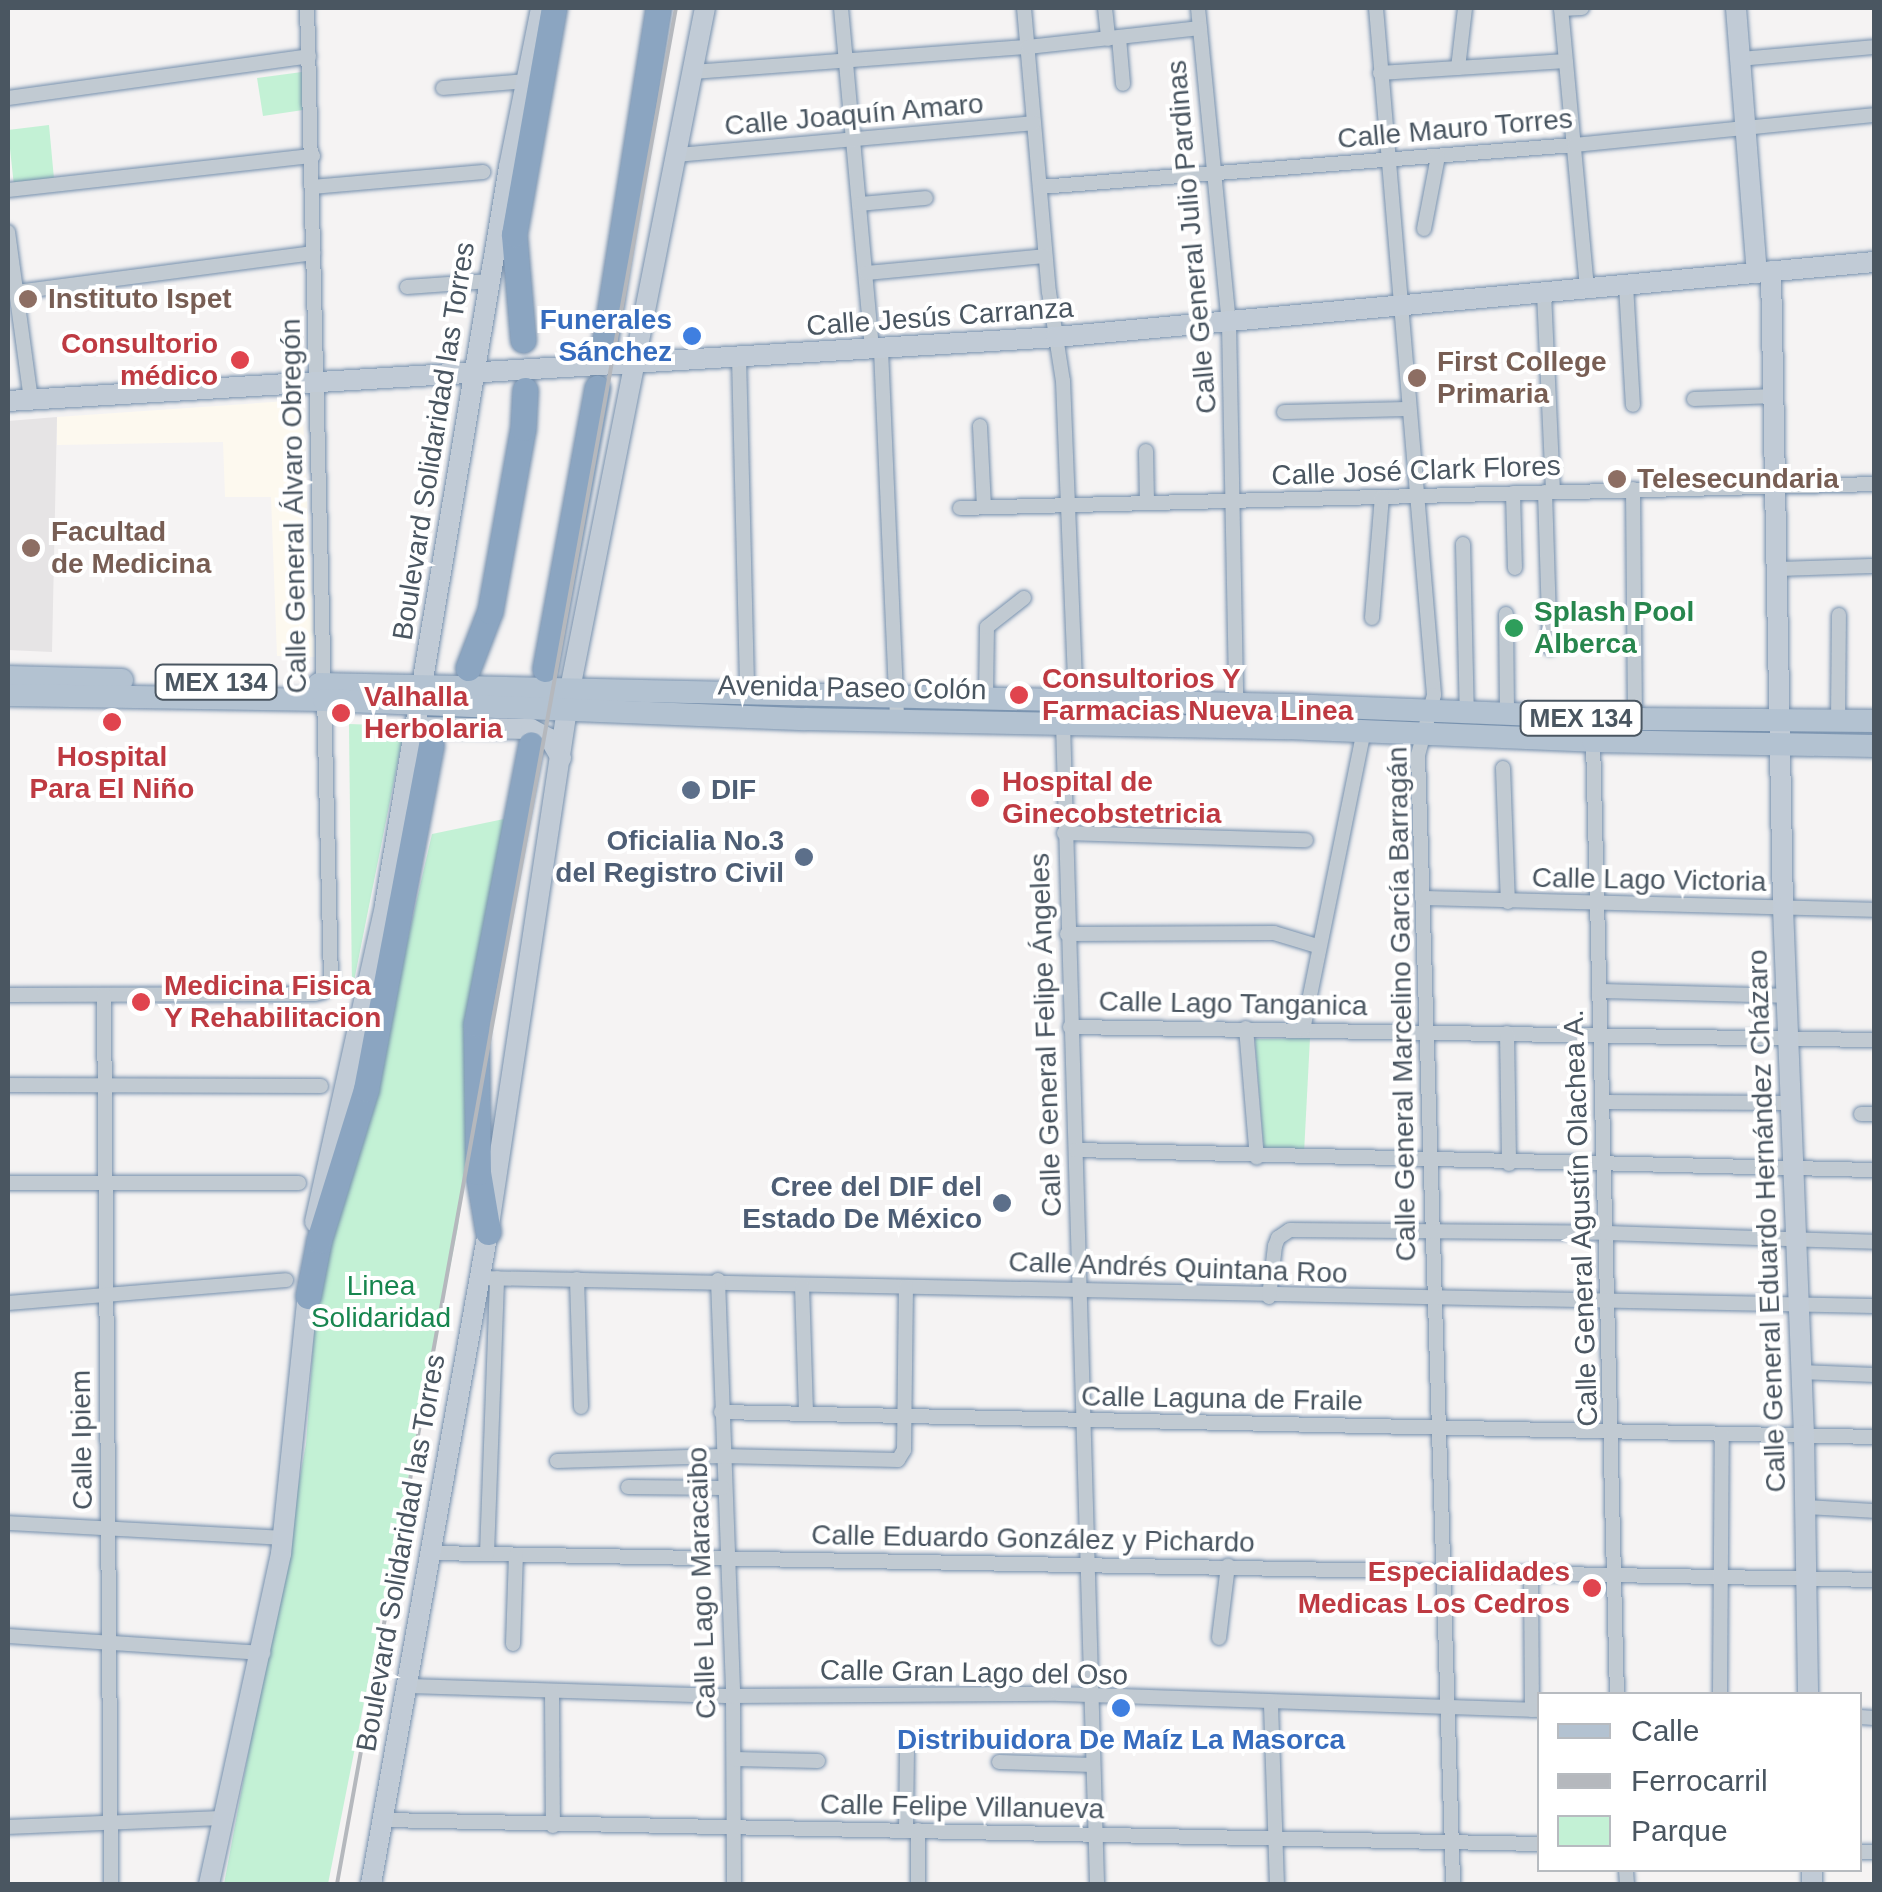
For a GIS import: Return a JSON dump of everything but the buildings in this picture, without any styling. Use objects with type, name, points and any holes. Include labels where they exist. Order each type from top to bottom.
[{"type":"highway","name":"Boulevard Solidaridad las Torres","points":[[522,340],[514,234],[554,8]]},
{"type":"highway","points":[[605,340],[658,8]]},
{"type":"highway","points":[[545,669],[596,388]]},
{"type":"highway","points":[[468,668],[490,611],[523,428],[526,390]]},
{"type":"highway","name":"Boulevard Solidaridad las Torres","points":[[308,1296],[320,1240],[366,1090],[423,715]]},
{"type":"highway","name":"Boulevard Solidaridad las Torres","points":[[488,1232],[478,1172],[476,1024],[531,744]]},
{"type":"main road","name":"Boulevard Solidaridad las Torres","points":[[423,715],[490,282],[542,8]]},
{"type":"main road","name":"Boulevard Solidaridad las Torres","points":[[371,1884],[488,1278],[488,1232],[568,700],[706,8]]},
{"type":"main road","name":"Calle General Eduardo Hernández Cházaro","points":[[1736,8],[1745,128],[1775,396],[1783,908],[1804,1435],[1808,1692]]},
{"type":"main road","name":"Calle Jesús Carranza","points":[[8,401],[1056,338],[1874,262]]},
{"type":"main road","name":"Avenida Paseo Colón","points":[[8,678],[149,688],[324,692],[423,715],[568,700],[747,691],[1063,723],[1433,712],[1635,719],[1874,746]]},
{"type":"main road","name":"Avenida Paseo Colón","points":[[8,696],[149,688]]},
{"type":"main road","name":"Avenida Paseo Colón","points":[[568,700],[805,719],[1075,688],[1236,704],[1364,731],[1593,741],[1780,733],[1838,721],[1874,721]]},
{"type":"main road","points":[[805,694],[805,719]]},
{"type":"main road","points":[[423,715],[532,729],[550,739],[562,758]]},
{"type":"main road","name":"Boulevard Solidaridad las Torres","points":[[209,1884],[220,1818],[263,1653],[283,1538],[308,1296]]},
{"type":"street","name":"Calle General Álvaro Obregón","points":[[104,996],[315,994],[328,988],[331,969],[314,381],[313,156],[306,8]]},
{"type":"street","points":[[841,8],[877,350],[897,707]]},
{"type":"street","points":[[1024,8],[1045,256],[1056,338],[1075,688]]},
{"type":"street","points":[[1105,8],[1124,84]]},
{"type":"street","name":"Calle General Julio Pardinas","points":[[1198,8],[1229,323],[1236,704]]},
{"type":"street","name":"Calle General Marcelino García Barragán","points":[[1376,8],[1433,712],[1421,734],[1422,898],[1452,1884]]},
{"type":"street","points":[[1458,68],[1466,8]]},
{"type":"street","points":[[1582,8],[1561,8],[1587,289]]},
{"type":"street","points":[[693,72],[1028,47],[1200,28]]},
{"type":"street","points":[[1740,59],[1874,46]]},
{"type":"street","points":[[8,98],[309,56]]},
{"type":"street","points":[[1380,72],[1566,60]]},
{"type":"street","points":[[443,88],[526,81]]},
{"type":"street","name":"Calle Mauro Torres","points":[[1040,187],[1574,145],[1874,115]]},
{"type":"street","name":"Calle Joaquín Amaro","points":[[677,154],[855,142],[1034,123]]},
{"type":"street","points":[[8,190],[313,156]]},
{"type":"street","points":[[1424,228],[1438,156]]},
{"type":"street","points":[[312,187],[483,172]]},
{"type":"street","points":[[860,204],[926,198]]},
{"type":"street","points":[[8,232],[31,400]]},
{"type":"street","points":[[17,292],[313,253]]},
{"type":"street","points":[[866,272],[1045,256]]},
{"type":"street","points":[[407,287],[490,282]]},
{"type":"street","points":[[1626,285],[1633,405]]},
{"type":"street","points":[[1544,294],[1550,648]]},
{"type":"street","points":[[739,357],[747,691]]},
{"type":"street","points":[[1694,399],[1775,396]]},
{"type":"street","points":[[1284,412],[1409,409]]},
{"type":"street","points":[[980,426],[984,507]]},
{"type":"street","points":[[1146,452],[1146,503]]},
{"type":"street","name":"Calle José Clark Flores","points":[[960,508],[1874,484]]},
{"type":"street","points":[[1634,489],[1635,719]]},
{"type":"street","points":[[1514,493],[1515,568]]},
{"type":"street","points":[[1372,618],[1382,497]]},
{"type":"street","points":[[1462,544],[1468,714]]},
{"type":"street","points":[[1778,569],[1872,566]]},
{"type":"street","points":[[986,697],[987,627],[1024,598]]},
{"type":"street","points":[[1506,614],[1507,715]]},
{"type":"street","points":[[1838,615],[1838,721]]},
{"type":"street","name":"Calle General Felipe Ángeles","points":[[1063,723],[1096,1884]]},
{"type":"street","points":[[1304,1030],[1317,946],[1364,731]]},
{"type":"street","name":"Calle General Agustín Olachea A.","points":[[1593,741],[1618,1692]]},
{"type":"street","points":[[1503,768],[1508,902]]},
{"type":"street","points":[[1064,833],[1306,840]]},
{"type":"street","name":"Calle Lago Victoria","points":[[1422,898],[1874,910]]},
{"type":"street","points":[[1067,934],[1274,932],[1317,946]]},
{"type":"street","points":[[1599,990],[1786,996]]},
{"type":"street","points":[[8,996],[104,996]]},
{"type":"street","name":"Calle Ipiem","points":[[104,996],[110,1884]]},
{"type":"street","name":"Calle Lago Tanganica","points":[[1070,1027],[1425,1031],[1788,1042],[1874,1040]]},
{"type":"street","points":[[1246,1028],[1258,1158]]},
{"type":"street","points":[[1507,1033],[1509,1164]]},
{"type":"street","points":[[8,1085],[320,1086]]},
{"type":"street","points":[[1604,1102],[1790,1103]]},
{"type":"street","points":[[1076,1150],[1258,1158],[1874,1170]]},
{"type":"street","points":[[8,1182],[299,1183]]},
{"type":"street","points":[[1269,1297],[1278,1238],[1290,1230],[1608,1233],[1874,1242]]},
{"type":"street","points":[[488,1278],[488,1554]]},
{"type":"street","name":"Calle Andrés Quintana Roo","points":[[488,1278],[718,1280],[1269,1297],[1874,1306]]},
{"type":"street","points":[[577,1279],[582,1407]]},
{"type":"street","points":[[8,1303],[286,1280]]},
{"type":"street","name":"Calle Lago Maracaibo","points":[[718,1280],[722,1488],[733,1696],[734,1884]]},
{"type":"street","points":[[802,1285],[806,1413]]},
{"type":"street","points":[[557,1461],[722,1456],[892,1460],[902,1456],[906,1287]]},
{"type":"street","points":[[1801,1372],[1874,1374]]},
{"type":"street","name":"Calle Laguna de Fraile","points":[[721,1412],[1874,1437]]},
{"type":"street","points":[[1720,1692],[1722,1434]]},
{"type":"street","points":[[628,1487],[722,1488]]},
{"type":"street","points":[[1805,1507],[1874,1511]]},
{"type":"street","points":[[8,1523],[283,1538]]},
{"type":"street","name":"Calle Eduardo González y Pichardo","points":[[432,1553],[1874,1580]]},
{"type":"street","points":[[513,1644],[516,1555]]},
{"type":"street","points":[[1218,1638],[1228,1566]]},
{"type":"street","points":[[1530,1572],[1536,1710]]},
{"type":"street","points":[[8,1636],[263,1653]]},
{"type":"street","name":"Calle Gran Lago del Oso","points":[[409,1686],[733,1696],[1092,1696],[1536,1710]]},
{"type":"street","points":[[552,1692],[552,1826]]},
{"type":"street","points":[[1271,1704],[1277,1884]]},
{"type":"street","points":[[907,1752],[918,1884]]},
{"type":"street","points":[[734,1759],[818,1760]]},
{"type":"street","points":[[999,1762],[1093,1765]]},
{"type":"street","points":[[8,1827],[220,1818]]},
{"type":"street","name":"Calle Felipe Villanueva","points":[[384,1820],[1537,1844]]},
{"type":"shaded area","points":[[302,400],[315,657],[277,656],[271,497],[225,497],[223,442],[57,445],[57,417]]},
{"type":"shaded area","name":"Facultad de Medicina","points":[[57,417],[52,652],[8,650],[8,421]]},
{"type":"green space","points":[[302,72],[303,110],[263,116],[257,78]]},
{"type":"green space","points":[[49,125],[54,179],[14,186],[8,130]]},
{"type":"green space","points":[[349,724],[405,726],[352,991]]},
{"type":"green space","name":"Linea Solidaridad","points":[[504,819],[458,1227],[328,1884],[224,1884],[306,1444],[317,1292],[333,1227],[358,1153],[432,834]]},
{"type":"green space","points":[[1310,1038],[1304,1153],[1264,1152],[1255,1039]]},
{"type":"railway","points":[[337,1884],[676,8]]},
{"type":"place","name":"Instituto Ispet","points":[[28,299]]},
{"type":"place","name":"Funerales Sánchez","points":[[692,336]]},
{"type":"place","name":"Consultorio médico","points":[[240,360]]},
{"type":"place","name":"First College Primaria","points":[[1417,378]]},
{"type":"place","name":"Telesecundaria","points":[[1617,479]]},
{"type":"place","name":"Facultad de Medicina","points":[[31,548]]},
{"type":"place","name":"Splash Pool Alberca","points":[[1514,628]]},
{"type":"place","name":"Consultorios Y Farmacias Nueva Linea","points":[[1019,695]]},
{"type":"place","name":"Valhalla Herbolaria","points":[[341,713]]},
{"type":"place","name":"Hospital Para El Niño","points":[[112,722]]},
{"type":"place","name":"DIF","points":[[691,790]]},
{"type":"place","name":"Hospital de Ginecobstetricia","points":[[980,798]]},
{"type":"place","name":"Oficialia No.3 del Registro Civil","points":[[804,857]]},
{"type":"place","name":"Medicina Fisica Y Rehabilitacion","points":[[141,1002]]},
{"type":"place","name":"Cree del DIF del Estado De México","points":[[1002,1203]]},
{"type":"place","name":"Especialidades Medicas Los Cedros","points":[[1592,1588]]},
{"type":"place","name":"Distribuidora De Maíz La Masorca","points":[[1121,1708]]}]
